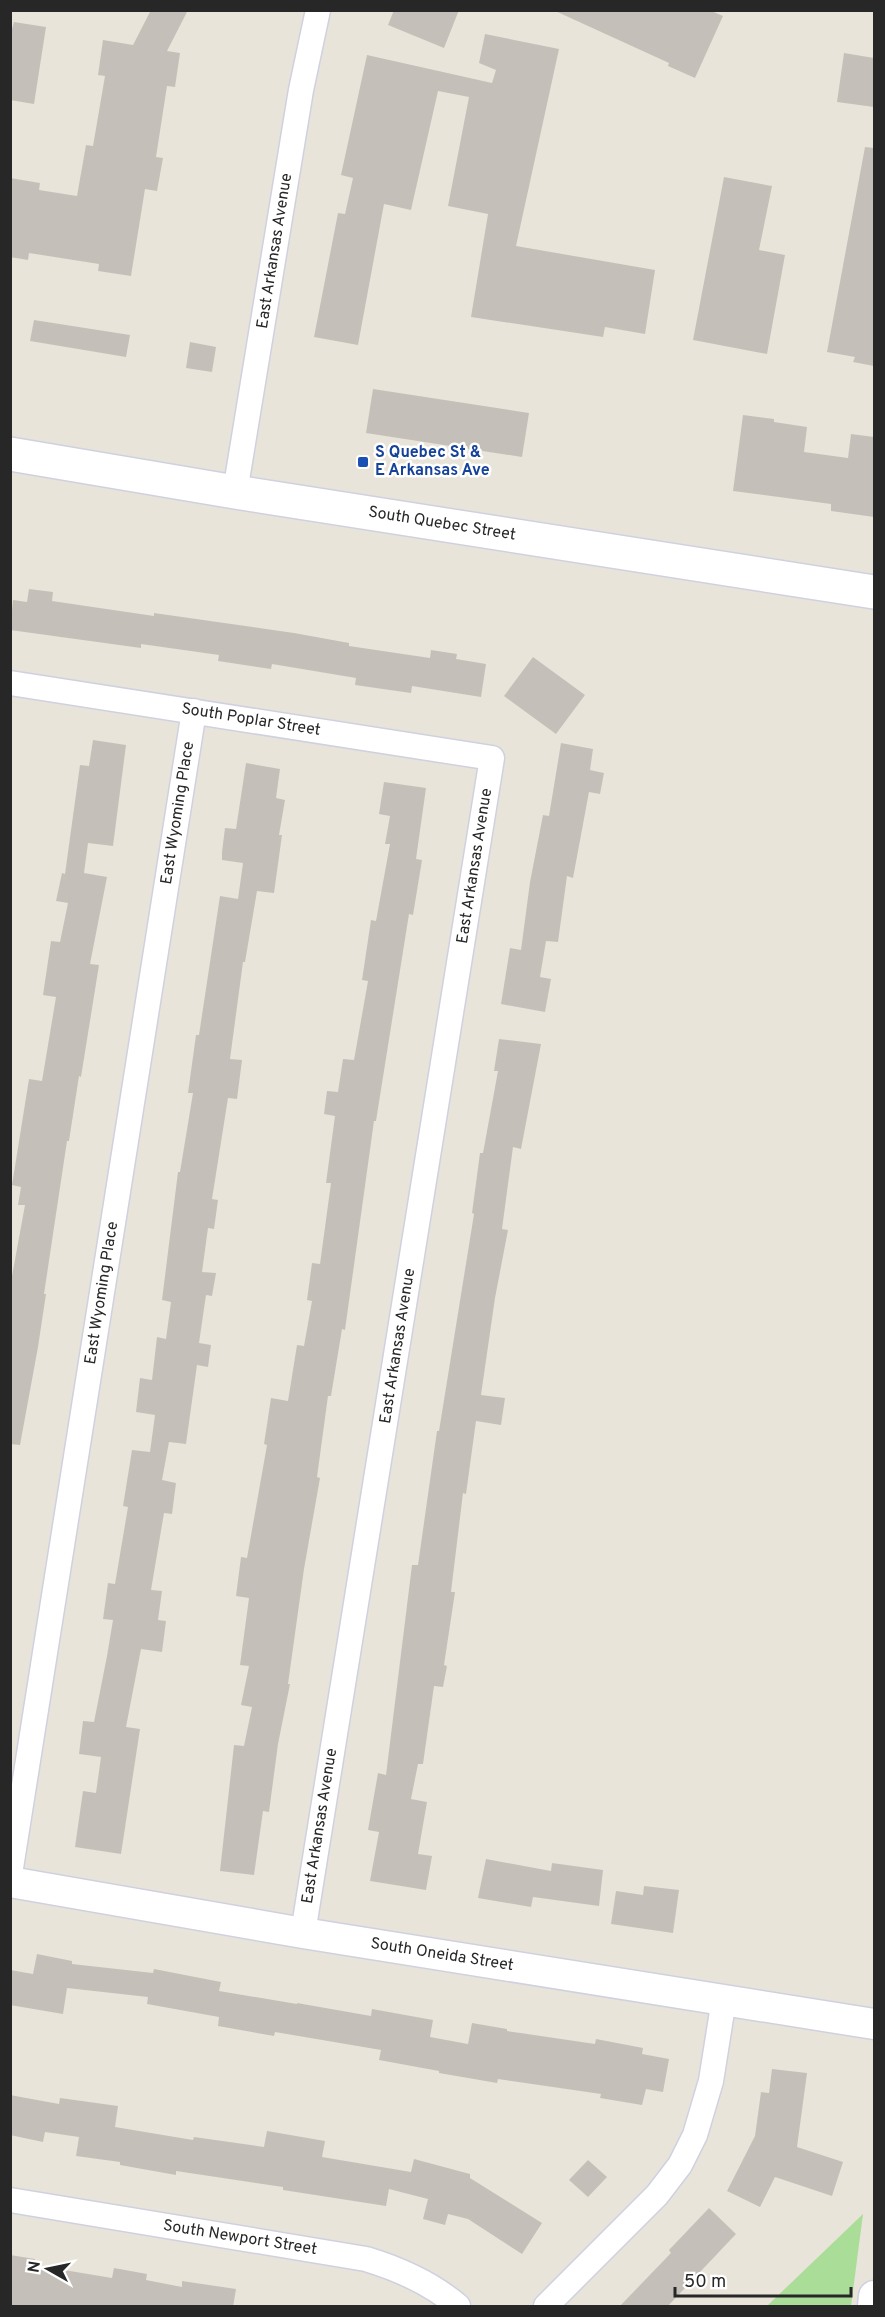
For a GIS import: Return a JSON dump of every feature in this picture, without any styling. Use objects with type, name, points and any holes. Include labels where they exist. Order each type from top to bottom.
[{"type":"main road","name":"South Quebec Street","points":[[10,454],[235,492],[874,592]]},
{"type":"street","name":"East Arkansas Avenue","points":[[235,492],[301,90],[318,10]]},
{"type":"street","name":"South Poplar Street","points":[[10,682],[492,758]]},
{"type":"street","name":"East Wyoming Place","points":[[10,1875],[194,711]]},
{"type":"street","name":"East Arkansas Avenue","points":[[303,1933],[492,758]]},
{"type":"street","name":"South Oneida Street","points":[[10,1882],[303,1933],[874,2024]]},
{"type":"street","points":[[546,2307],[657,2195],[680,2165],[695,2135],[711,2081],[724,1999]]},
{"type":"street","name":"South Newport Street","points":[[10,2200],[366,2259],[408,2273],[458,2307]]},
{"type":"street","points":[[873,2307],[874,2296]]},
{"type":"green space","points":[[863,2214],[851,2306],[767,2306]]},
{"type":"building","points":[[151,10],[188,10],[167,51],[180,53],[175,87],[167,86],[156,157],[163,158],[157,191],[145,189],[131,276],[98,271],[99,264],[29,253],[28,260],[10,257],[10,178],[40,183],[39,190],[77,196],[86,145],[93,146],[105,76],[98,75],[103,40],[133,45]]},
{"type":"building","points":[[394,10],[459,10],[444,48],[388,25]]},
{"type":"building","points":[[553,10],[709,10],[723,16],[695,78],[668,66],[669,63]]},
{"type":"building","points":[[14,22],[46,27],[34,104],[10,100],[10,29]]},
{"type":"building","points":[[485,34],[559,49],[516,246],[655,270],[645,334],[605,327],[603,337],[471,317],[488,214],[448,206],[469,97],[438,91],[411,210],[384,204],[358,345],[314,337],[338,213],[345,214],[353,178],[341,175],[367,55],[492,83],[496,70],[479,63]]},
{"type":"building","points":[[844,53],[874,58],[874,107],[837,102]]},
{"type":"building","points":[[865,147],[874,148],[874,366],[853,362],[855,357],[827,352]]},
{"type":"building","points":[[724,177],[772,186],[759,250],[785,255],[767,354],[693,340]]},
{"type":"building","points":[[34,320],[130,335],[126,357],[30,341]]},
{"type":"building","points":[[190,342],[216,347],[212,372],[186,368]]},
{"type":"building","points":[[373,389],[529,413],[522,457],[366,433]]},
{"type":"building","points":[[743,415],[807,427],[804,452],[848,458],[851,434],[874,437],[874,517],[831,511],[831,504],[733,491]]},
{"type":"building","points":[[29,589],[53,592],[52,601],[294,633],[349,643],[349,646],[430,658],[431,650],[457,654],[456,659],[486,664],[481,697],[412,686],[411,693],[355,685],[356,678],[272,664],[271,669],[218,661],[219,655],[141,644],[141,648],[10,630],[13,600],[27,602]]},
{"type":"building","points":[[533,657],[585,695],[556,734],[504,696]]},
{"type":"building","points":[[93,740],[126,745],[113,846],[88,843],[84,873],[107,877],[90,964],[99,965],[81,1077],[79,1076],[69,1141],[67,1141],[38,1347],[20,1445],[10,1444],[10,1287],[25,1205],[18,1205],[21,1187],[12,1185],[29,1079],[42,1081],[56,997],[43,995],[51,941],[60,942],[68,903],[56,901],[62,873],[65,874],[80,765],[89,766]]},
{"type":"building","points":[[561,743],[593,749],[590,770],[604,773],[600,794],[589,792],[573,878],[567,876],[558,942],[546,941],[540,977],[551,979],[545,1012],[501,1004],[510,948],[521,950],[530,882],[543,815],[549,816]]},
{"type":"building","points":[[246,763],[280,769],[276,798],[285,800],[279,835],[282,835],[274,893],[257,891],[245,962],[243,962],[230,1059],[242,1060],[237,1099],[228,1098],[212,1199],[218,1200],[214,1229],[208,1228],[202,1272],[216,1273],[212,1296],[206,1295],[199,1343],[211,1345],[208,1367],[197,1365],[186,1444],[169,1442],[162,1480],[176,1483],[172,1514],[164,1513],[151,1590],[162,1591],[158,1620],[166,1621],[162,1652],[141,1649],[126,1727],[140,1729],[121,1854],[75,1847],[83,1791],[96,1793],[101,1757],[79,1754],[83,1721],[94,1722],[107,1656],[113,1620],[103,1619],[108,1583],[115,1584],[128,1507],[123,1506],[132,1450],[150,1452],[155,1415],[136,1412],[140,1378],[152,1380],[157,1337],[166,1339],[171,1302],[162,1300],[178,1172],[180,1172],[193,1093],[188,1093],[196,1035],[199,1035],[220,896],[238,899],[243,863],[222,860],[222,852],[225,828],[236,829]]},
{"type":"building","points":[[384,782],[426,788],[416,859],[422,860],[413,915],[409,914],[376,1121],[374,1121],[345,1330],[342,1329],[331,1396],[328,1396],[317,1477],[320,1478],[304,1569],[288,1684],[290,1684],[278,1744],[269,1812],[263,1811],[254,1875],[220,1871],[234,1745],[244,1746],[252,1707],[241,1705],[249,1666],[240,1665],[249,1598],[236,1596],[241,1557],[247,1558],[267,1445],[264,1444],[271,1398],[288,1401],[297,1345],[304,1346],[312,1301],[307,1300],[312,1263],[320,1264],[331,1183],[326,1183],[335,1116],[324,1114],[327,1091],[338,1092],[343,1059],[354,1060],[368,981],[362,980],[371,920],[376,921],[390,844],[385,844],[390,816],[379,814]]},
{"type":"building","points":[[499,1039],[541,1044],[521,1149],[513,1147],[502,1229],[508,1230],[495,1298],[481,1395],[505,1398],[501,1425],[476,1421],[466,1494],[463,1493],[451,1592],[455,1592],[444,1665],[447,1666],[443,1687],[434,1686],[423,1764],[418,1764],[411,1799],[427,1802],[418,1854],[432,1856],[426,1890],[370,1881],[379,1832],[368,1830],[378,1773],[386,1775],[412,1565],[418,1565],[437,1431],[439,1431],[474,1214],[472,1213],[480,1153],[483,1153],[498,1071],[494,1071]]},
{"type":"building","points":[[486,1859],[551,1871],[552,1863],[603,1870],[599,1906],[533,1897],[531,1907],[478,1898]]},
{"type":"building","points":[[644,1886],[679,1890],[673,1933],[611,1924],[616,1891],[643,1895]]},
{"type":"building","points":[[37,1954],[72,1961],[72,1964],[153,1973],[154,1969],[221,1982],[219,1991],[297,2004],[371,2016],[372,2009],[433,2020],[430,2037],[468,2044],[472,2023],[507,2029],[507,2031],[595,2044],[596,2039],[643,2048],[642,2054],[669,2059],[663,2092],[646,2089],[642,2105],[600,2098],[601,2094],[498,2079],[497,2083],[439,2073],[439,2071],[379,2060],[381,2050],[275,2032],[274,2036],[218,2026],[219,2017],[147,2004],[148,1997],[67,1988],[63,2014],[10,2005],[10,1970],[33,1974]]},
{"type":"building","points":[[772,2069],[807,2073],[797,2147],[843,2162],[832,2196],[775,2177],[760,2207],[727,2191],[755,2136],[761,2092],[769,2093]]},
{"type":"building","points":[[10,2095],[59,2104],[60,2098],[118,2106],[115,2127],[193,2140],[194,2137],[264,2147],[267,2131],[325,2141],[322,2157],[411,2172],[414,2159],[470,2174],[470,2178],[542,2223],[522,2254],[468,2219],[448,2214],[445,2225],[423,2219],[428,2199],[389,2189],[386,2206],[283,2190],[283,2187],[176,2171],[176,2175],[120,2165],[120,2162],[76,2156],[79,2137],[45,2132],[43,2142],[10,2135]]},
{"type":"building","points":[[588,2160],[607,2177],[588,2197],[569,2180]]},
{"type":"building","points":[[709,2208],[736,2234],[667,2307],[619,2307],[671,2253],[669,2250]]},
{"type":"building","points":[[10,2255],[35,2259],[34,2265],[112,2278],[114,2268],[147,2274],[146,2280],[182,2287],[182,2281],[236,2289],[233,2307],[10,2307]]},
{"type":"place","name":"S Quebec St & E Arkansas Ave","points":[[363,462]]}]
